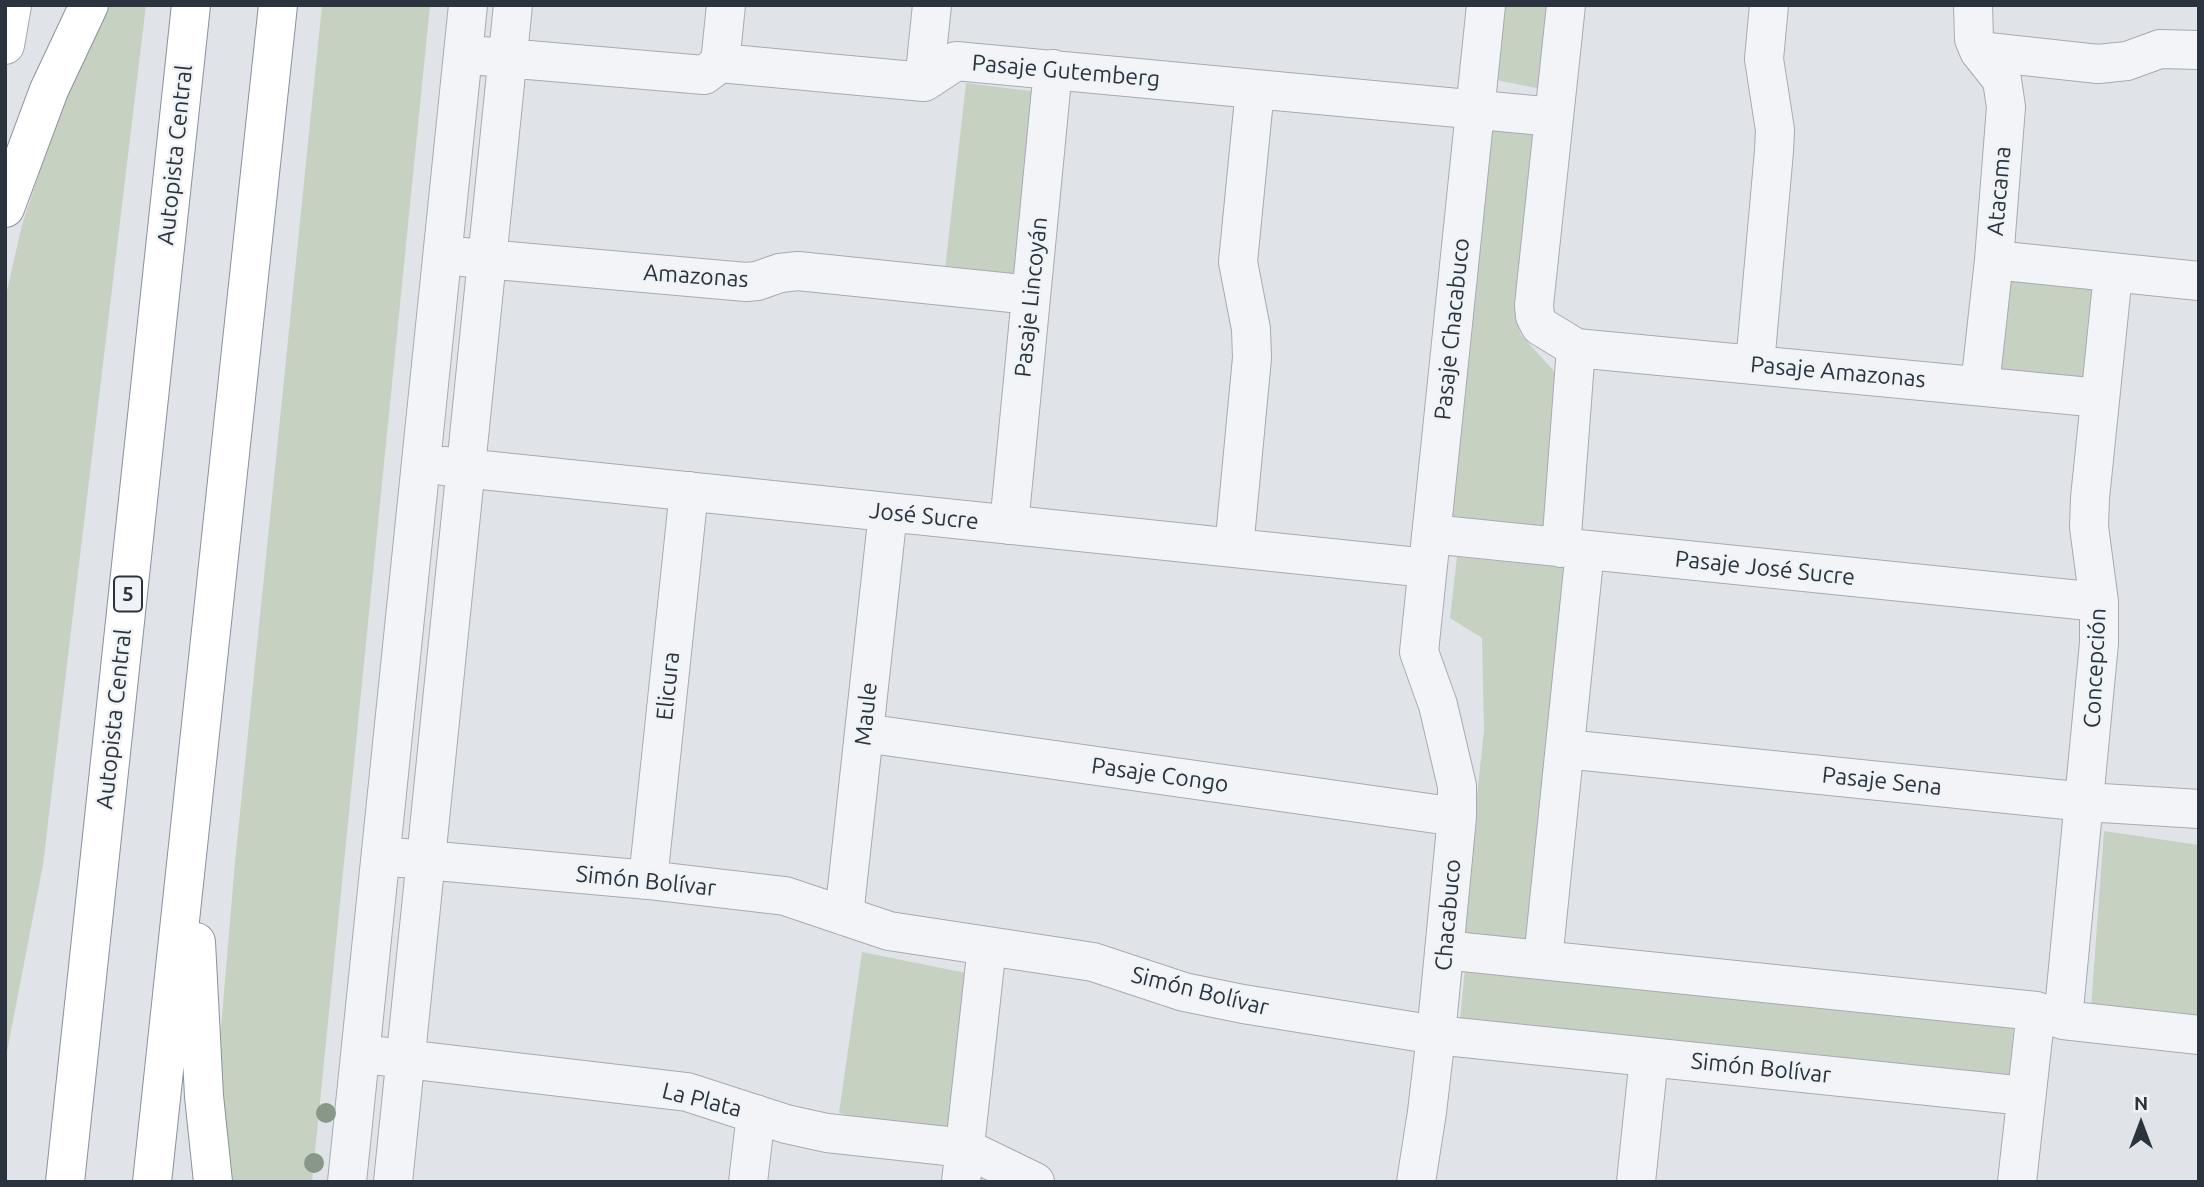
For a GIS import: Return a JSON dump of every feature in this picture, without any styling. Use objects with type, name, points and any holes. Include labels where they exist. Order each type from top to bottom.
[{"type":"main road","points":[[5,45],[12,5]]},
{"type":"main road","points":[[5,208],[49,90],[89,5]]},
{"type":"main road","name":"Autopista Central","points":[[65,1182],[191,5]]},
{"type":"main road","points":[[152,1182],[278,5]]},
{"type":"main road","points":[[192,789],[200,1031],[206,1120],[214,1182]]},
{"type":"street","points":[[347,1182],[468,5]]},
{"type":"street","points":[[393,1182],[468,468],[513,5]]},
{"type":"street","points":[[720,63],[726,5]]},
{"type":"street","points":[[463,55],[704,75],[720,63],[924,82],[932,5]]},
{"type":"street","name":"Pasaje Chacabuco","points":[[1419,652],[1486,5]]},
{"type":"street","points":[[1543,960],[1565,749],[1573,549],[1576,348],[1540,326],[1535,316],[1566,5]]},
{"type":"street","points":[[1755,364],[1775,130],[1765,59],[1769,5]]},
{"type":"street","name":"Atacama","points":[[1973,5],[1973,29],[1979,51],[2002,80],[2006,94],[1994,260],[1979,386]]},
{"type":"street","points":[[1979,51],[2098,64],[2127,61],[2160,49],[2199,50]]},
{"type":"street","name":"Pasaje Gutemberg","points":[[924,82],[956,61],[1554,117]]},
{"type":"street","name":"Pasaje Lincoyán","points":[[1009,525],[1053,69]]},
{"type":"street","points":[[1234,548],[1252,358],[1251,329],[1238,262],[1255,89]]},
{"type":"street","name":"Amazonas","points":[[443,257],[487,258],[746,282],[798,271],[1031,295]]},
{"type":"street","points":[[1994,260],[2199,281]]},
{"type":"street","name":"Concepción","points":[[2017,1182],[2025,1096],[2049,1015],[2085,802],[2099,643],[2099,603],[2089,527],[2113,274]]},
{"type":"street","name":"Pasaje Amazonas","points":[[1576,348],[2100,398]]},
{"type":"street","name":"José Sucre","points":[[421,463],[1234,548],[1429,551]]},
{"type":"street","name":"Elicura","points":[[648,880],[689,491]]},
{"type":"street","name":"Maule","points":[[844,916],[888,512]]},
{"type":"street","name":"Pasaje José Sucre","points":[[1429,551],[1573,549],[2099,603]]},
{"type":"street","name":"Chacabuco","points":[[1416,1182],[1436,1035],[1457,817],[1457,786],[1438,705],[1419,652]]},
{"type":"street","name":"Pasaje Congo","points":[[864,733],[1457,817]]},
{"type":"street","name":"Pasaje Sena","points":[[1565,749],[2085,802],[2199,808]]},
{"type":"street","name":"Simón Bolívar","points":[[381,856],[648,880],[785,896],[889,931],[1093,962],[1184,992],[1265,1009],[1436,1035],[2025,1096]]},
{"type":"street","points":[[963,1165],[988,946]]},
{"type":"street","points":[[1444,950],[2049,1015],[2199,1035]]},
{"type":"street","name":"La Plata","points":[[360,1054],[687,1092],[786,1124],[1035,1182]]},
{"type":"street","points":[[1636,1182],[1649,1057]]},
{"type":"street","points":[[748,1182],[756,1114]]},
{"type":"green space","points":[[106,5],[146,5],[43,865],[5,1062],[5,299],[22,225],[80,51]]},
{"type":"green space","points":[[322,5],[430,5],[312,1182],[224,1182],[215,1099],[235,862]]},
{"type":"green space","points":[[1503,5],[1550,5],[1541,89],[1496,80]]},
{"type":"green space","points":[[966,83],[1039,92],[1018,286],[944,278]]},
{"type":"green space","points":[[1490,126],[1531,132],[1536,140],[1515,315],[1521,335],[1553,370],[1557,382],[1546,524],[1532,532],[1450,526]]},
{"type":"green space","points":[[2008,277],[2100,285],[2089,381],[2001,372]]},
{"type":"green space","points":[[1457,557],[1572,568],[1531,942],[1462,938],[1484,730],[1482,638],[1450,618]]},
{"type":"green space","points":[[2104,831],[2199,845],[2199,1020],[2091,1007]]},
{"type":"green space","points":[[862,952],[971,974],[956,1139],[839,1113]]},
{"type":"green space","points":[[1465,968],[2014,1025],[2009,1077],[1460,1021]]}]
